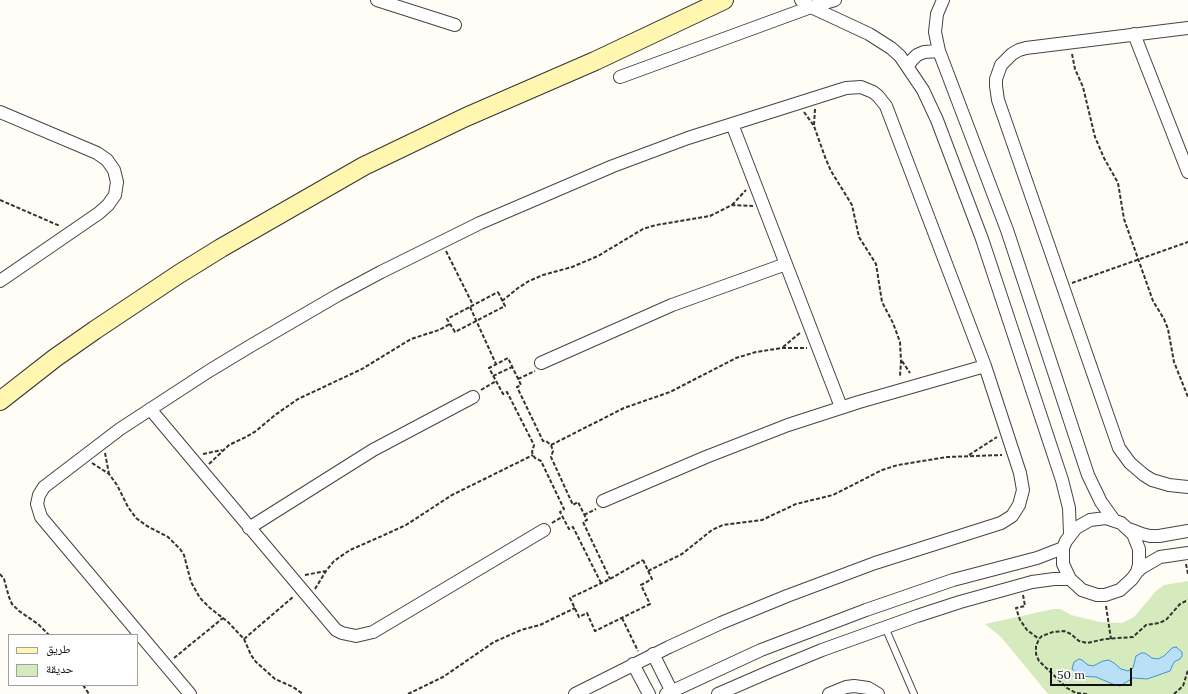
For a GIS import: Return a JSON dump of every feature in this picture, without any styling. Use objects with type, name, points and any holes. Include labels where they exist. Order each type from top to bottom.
[{"type":"main road","points":[[0,401],[90,334],[179,274],[221,248],[364,166],[466,117],[588,64],[724,0]]},
{"type":"street","points":[[377,0],[455,25]]},
{"type":"street","points":[[620,77],[806,3],[835,0]]},
{"type":"street","points":[[942,0],[938,10],[936,23],[939,51],[1007,230],[1092,484],[1101,502],[1114,520]]},
{"type":"street","points":[[806,3],[881,40],[900,56],[923,90],[937,120],[982,239],[1066,494],[1069,508],[1070,534]]},
{"type":"street","points":[[1188,28],[1026,48],[1012,54],[1001,65],[996,78],[996,93],[998,100],[1119,448],[1130,463],[1152,480],[1169,485],[1188,487]]},
{"type":"street","points":[[1134,34],[1188,172]]},
{"type":"street","points":[[908,66],[917,55],[924,52],[939,51]]},
{"type":"street","points":[[190,694],[39,513],[37,504],[41,491],[82,457],[209,370],[294,320],[381,272],[442,242],[530,201],[613,166],[688,138],[846,88],[860,88],[873,92],[883,100],[886,106],[985,366],[1007,431],[1022,482],[1022,498],[1012,516],[1001,523],[875,563],[787,596],[721,623],[643,659],[575,694]]},
{"type":"street","points":[[0,112],[97,153],[108,160],[114,170],[117,182],[115,195],[108,205],[0,281]]},
{"type":"street","points":[[732,124],[841,407]]},
{"type":"street","points":[[541,363],[672,306],[786,264]]},
{"type":"street","points":[[603,501],[747,440],[841,407],[985,366]]},
{"type":"street","points":[[249,528],[373,450],[473,397]]},
{"type":"street","points":[[150,409],[336,630],[349,636],[362,636],[367,634],[544,530]]},
{"type":"street","points":[[1127,528],[1133,534],[1139,549],[1139,565],[1132,579],[1120,590],[1105,595],[1089,593],[1078,587],[1070,579],[1063,564],[1064,548],[1070,534],[1082,523],[1090,520],[1106,518],[1114,520],[1134,532],[1150,536],[1188,531]]},
{"type":"street","points":[[643,659],[670,693],[761,650],[866,610],[953,580],[1046,555],[1064,548]]},
{"type":"street","points":[[1136,572],[1156,559],[1188,552]]},
{"type":"street","points":[[718,694],[778,668],[886,627],[960,602],[1043,580],[1070,579]]},
{"type":"street","points":[[643,659],[649,694]]},
{"type":"street","points":[[829,694],[846,687],[854,686],[868,688],[878,694]]},
{"type":"lane","points":[[886,627],[914,694]]},
{"type":"path","points":[[1072,54],[1075,69],[1083,87],[1097,142],[1118,183],[1124,219],[1153,301],[1168,329],[1174,362],[1188,397]]},
{"type":"path","points":[[814,126],[815,98]]},
{"type":"path","points":[[798,103],[814,126],[831,171],[852,205],[858,237],[876,264],[882,302],[897,333],[901,351],[900,376]]},
{"type":"path","points":[[502,301],[529,281],[543,275],[572,267],[598,256],[643,229],[656,225],[710,216],[732,205],[754,181]]},
{"type":"path","points":[[0,200],[72,231]]},
{"type":"path","points":[[732,205],[764,207]]},
{"type":"path","points":[[442,242],[473,305]]},
{"type":"path","points":[[1063,286],[1188,242]]},
{"type":"path","points":[[498,292],[502,301],[505,306],[455,332],[447,319],[498,292]]},
{"type":"path","points":[[470,307],[496,364]]},
{"type":"path","points":[[202,471],[223,449],[251,434],[308,393],[362,369],[411,339],[439,330],[450,324]]},
{"type":"path","points":[[782,348],[810,326]]},
{"type":"path","points":[[551,445],[624,408],[670,392],[736,358],[756,352],[782,348],[818,348]]},
{"type":"path","points":[[601,583],[573,527],[569,529],[560,512],[564,509],[541,461],[533,455],[532,448],[534,445],[507,392],[503,394],[489,368],[508,358],[521,385],[517,388],[543,441],[546,441],[551,445],[553,451],[551,457],[573,505],[578,502],[587,520],[583,522],[610,579]]},
{"type":"path","points":[[901,361],[910,373]]},
{"type":"path","points":[[493,376],[512,367]]},
{"type":"path","points":[[968,456],[1007,431]]},
{"type":"path","points":[[103,442],[109,474],[136,518],[168,538],[180,549],[184,555],[191,582],[200,598],[210,608],[224,618],[244,639],[256,662],[275,678],[303,694]]},
{"type":"path","points":[[190,456],[223,449]]},
{"type":"path","points":[[648,571],[682,554],[712,530],[723,525],[762,520],[796,504],[833,495],[882,470],[898,465],[931,459],[1014,454]]},
{"type":"path","points":[[244,639],[305,594],[334,561],[350,550],[401,527],[452,495],[533,455]]},
{"type":"path","points":[[82,457],[109,474]]},
{"type":"path","points":[[642,560],[648,571],[652,579],[641,585],[650,604],[595,631],[587,613],[579,617],[570,598],[610,579],[642,560]]},
{"type":"path","points":[[291,577],[326,571]]},
{"type":"path","points":[[0,574],[4,579],[8,597],[12,604],[19,611],[38,624],[48,634]]},
{"type":"path","points":[[1020,585],[1026,606],[1016,608],[1020,620],[1027,630],[1039,639]]},
{"type":"path","points":[[1105,595],[1110,639]]},
{"type":"path","points":[[1087,694],[1072,692],[1060,683],[1042,664],[1036,650],[1039,639],[1046,634],[1060,631],[1068,632],[1086,643],[1110,639],[1129,638],[1136,636],[1146,625],[1159,623],[1166,620],[1176,607],[1188,600]]},
{"type":"path","points":[[408,694],[443,678],[494,642],[521,630],[540,625],[575,608]]},
{"type":"path","points":[[165,665],[224,618]]},
{"type":"path","points":[[622,618],[643,659]]},
{"type":"path","points":[[1174,694],[1183,686],[1188,670]]},
{"type":"green space","points":[[1188,581],[1188,694],[1048,694],[1001,637],[985,624],[1053,609],[1061,609],[1071,615],[1100,622],[1122,623],[1134,617],[1156,591],[1164,585]]},
{"type":"water","points":[[1176,647],[1182,652],[1182,656],[1174,662],[1170,671],[1147,679],[1133,678],[1120,686],[1096,677],[1080,676],[1072,669],[1074,662],[1079,659],[1088,665],[1093,666],[1109,660],[1121,669],[1128,671],[1133,668],[1136,656],[1141,653],[1145,653],[1152,658],[1158,659],[1164,656],[1172,648]]}]
